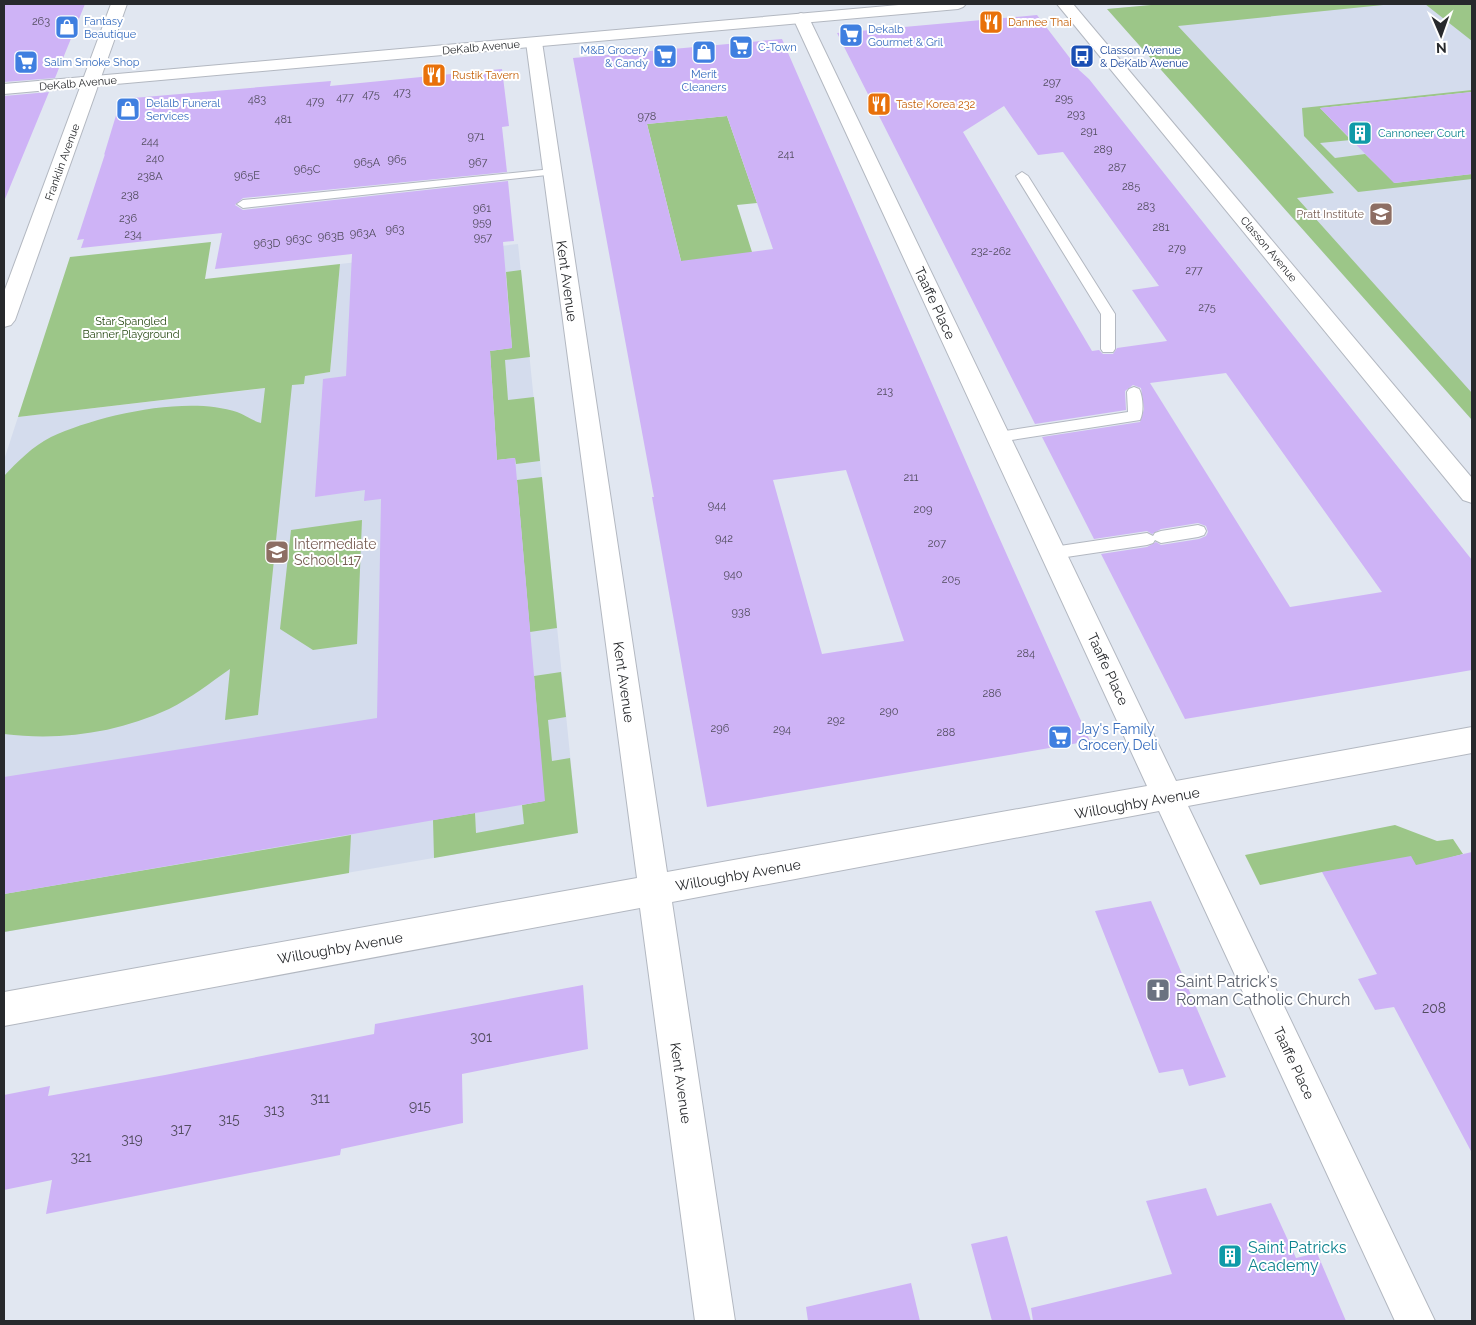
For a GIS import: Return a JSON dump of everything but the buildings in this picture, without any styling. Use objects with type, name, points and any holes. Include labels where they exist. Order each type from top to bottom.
[{"type":"street","name":"Franklin Avenue","points":[[4,320],[119,4]]},
{"type":"street","name":"DeKalb Avenue","points":[[4,89],[958,4]]},
{"type":"street","name":"Classon Avenue","points":[[1065,4],[1472,494]]},
{"type":"street","name":"Taaffe Place","points":[[801,18],[1415,1321]]},
{"type":"street","name":"Kent Avenue","points":[[534,42],[715,1321]]},
{"type":"street","name":"Willoughby Avenue","points":[[4,1009],[1472,740]]},
{"type":"lane","points":[[243,204],[552,172]]},
{"type":"lane","points":[[1022,176],[1108,314],[1108,349]]},
{"type":"lane","points":[[999,437],[1135,416],[1134,392]]},
{"type":"lane","points":[[1053,553],[1198,531]]},
{"type":"shaded area","name":"Pratt Institute","points":[[1162,4],[1472,4],[1472,420],[1107,9]]},
{"type":"shaded area","name":"Intermediate School 117","points":[[518,244],[578,833],[4,932],[4,460],[18,417],[292,385],[305,376],[330,372],[340,264]]},
{"type":"green space","points":[[1162,4],[1393,4],[1178,26],[1334,193],[1297,198],[1472,393],[1472,420],[1107,9]]},
{"type":"green space","points":[[1425,4],[1472,4],[1472,41]]},
{"type":"green space","points":[[1472,90],[1472,92],[1320,108],[1351,140],[1320,143],[1335,158],[1365,154],[1395,183],[1472,174],[1472,179],[1358,192],[1304,136],[1302,108]]},
{"type":"green space","points":[[727,116],[757,203],[737,205],[752,252],[690,297],[647,124]]},
{"type":"green space","name":"Star Spangled Banner Playground","points":[[211,242],[205,279],[340,264],[330,372],[305,376],[304,384],[292,385],[258,715],[225,720],[230,669],[177,705],[129,724],[88,733],[67,735],[25,736],[4,734],[4,476],[32,450],[51,437],[93,421],[117,415],[169,407],[217,407],[237,412],[261,423],[265,388],[18,417],[70,257]]},
{"type":"green space","points":[[521,270],[530,357],[505,360],[508,400],[534,397],[540,461],[516,464],[515,458],[497,460],[490,351],[512,348],[506,272]]},
{"type":"green space","points":[[542,477],[557,628],[530,632],[517,480]]},
{"type":"green space","points":[[362,520],[357,644],[313,650],[280,629],[291,530]]},
{"type":"green space","points":[[561,672],[566,717],[548,720],[552,761],[570,758],[578,833],[434,858],[433,820],[475,813],[476,833],[524,824],[522,805],[544,801],[534,676]]},
{"type":"green space","points":[[1395,825],[1437,841],[1453,839],[1463,854],[1417,867],[1322,872],[1260,885],[1245,855]]},
{"type":"green space","points":[[351,835],[349,873],[4,932],[4,894]]},
{"type":"place","name":"Dannee Thai","points":[[991,22]]},
{"type":"place","name":"Fantasy Beautique","points":[[67,27]]},
{"type":"place","name":"Dekalb Gourmet & Gril","points":[[851,35]]},
{"type":"place","name":"C-Town","points":[[741,47]]},
{"type":"place","name":"Merit Cleaners","points":[[704,52]]},
{"type":"place","name":"M&B Grocery & Candy","points":[[665,56]]},
{"type":"place","name":"Classon Avenue & DeKalb Avenue","points":[[1082,56]]},
{"type":"place","name":"Salim Smoke Shop","points":[[26,62]]},
{"type":"place","name":"Rustik Tavern","points":[[434,75]]},
{"type":"place","name":"Taste Korea 232","points":[[879,104]]},
{"type":"place","name":"Delalb Funeral Services","points":[[128,109]]},
{"type":"place","name":"Cannoneer Court","points":[[1360,133]]},
{"type":"place","name":"Pratt Institute","points":[[1381,214]]},
{"type":"place","name":"Intermediate School 117","points":[[277,552]]},
{"type":"place","name":"Jay's Family Grocery Deli","points":[[1060,737]]},
{"type":"place","name":"Saint Patrick's Roman Catholic Church","points":[[1158,990]]},
{"type":"place","name":"Saint Patricks Academy","points":[[1230,1256]]}]
